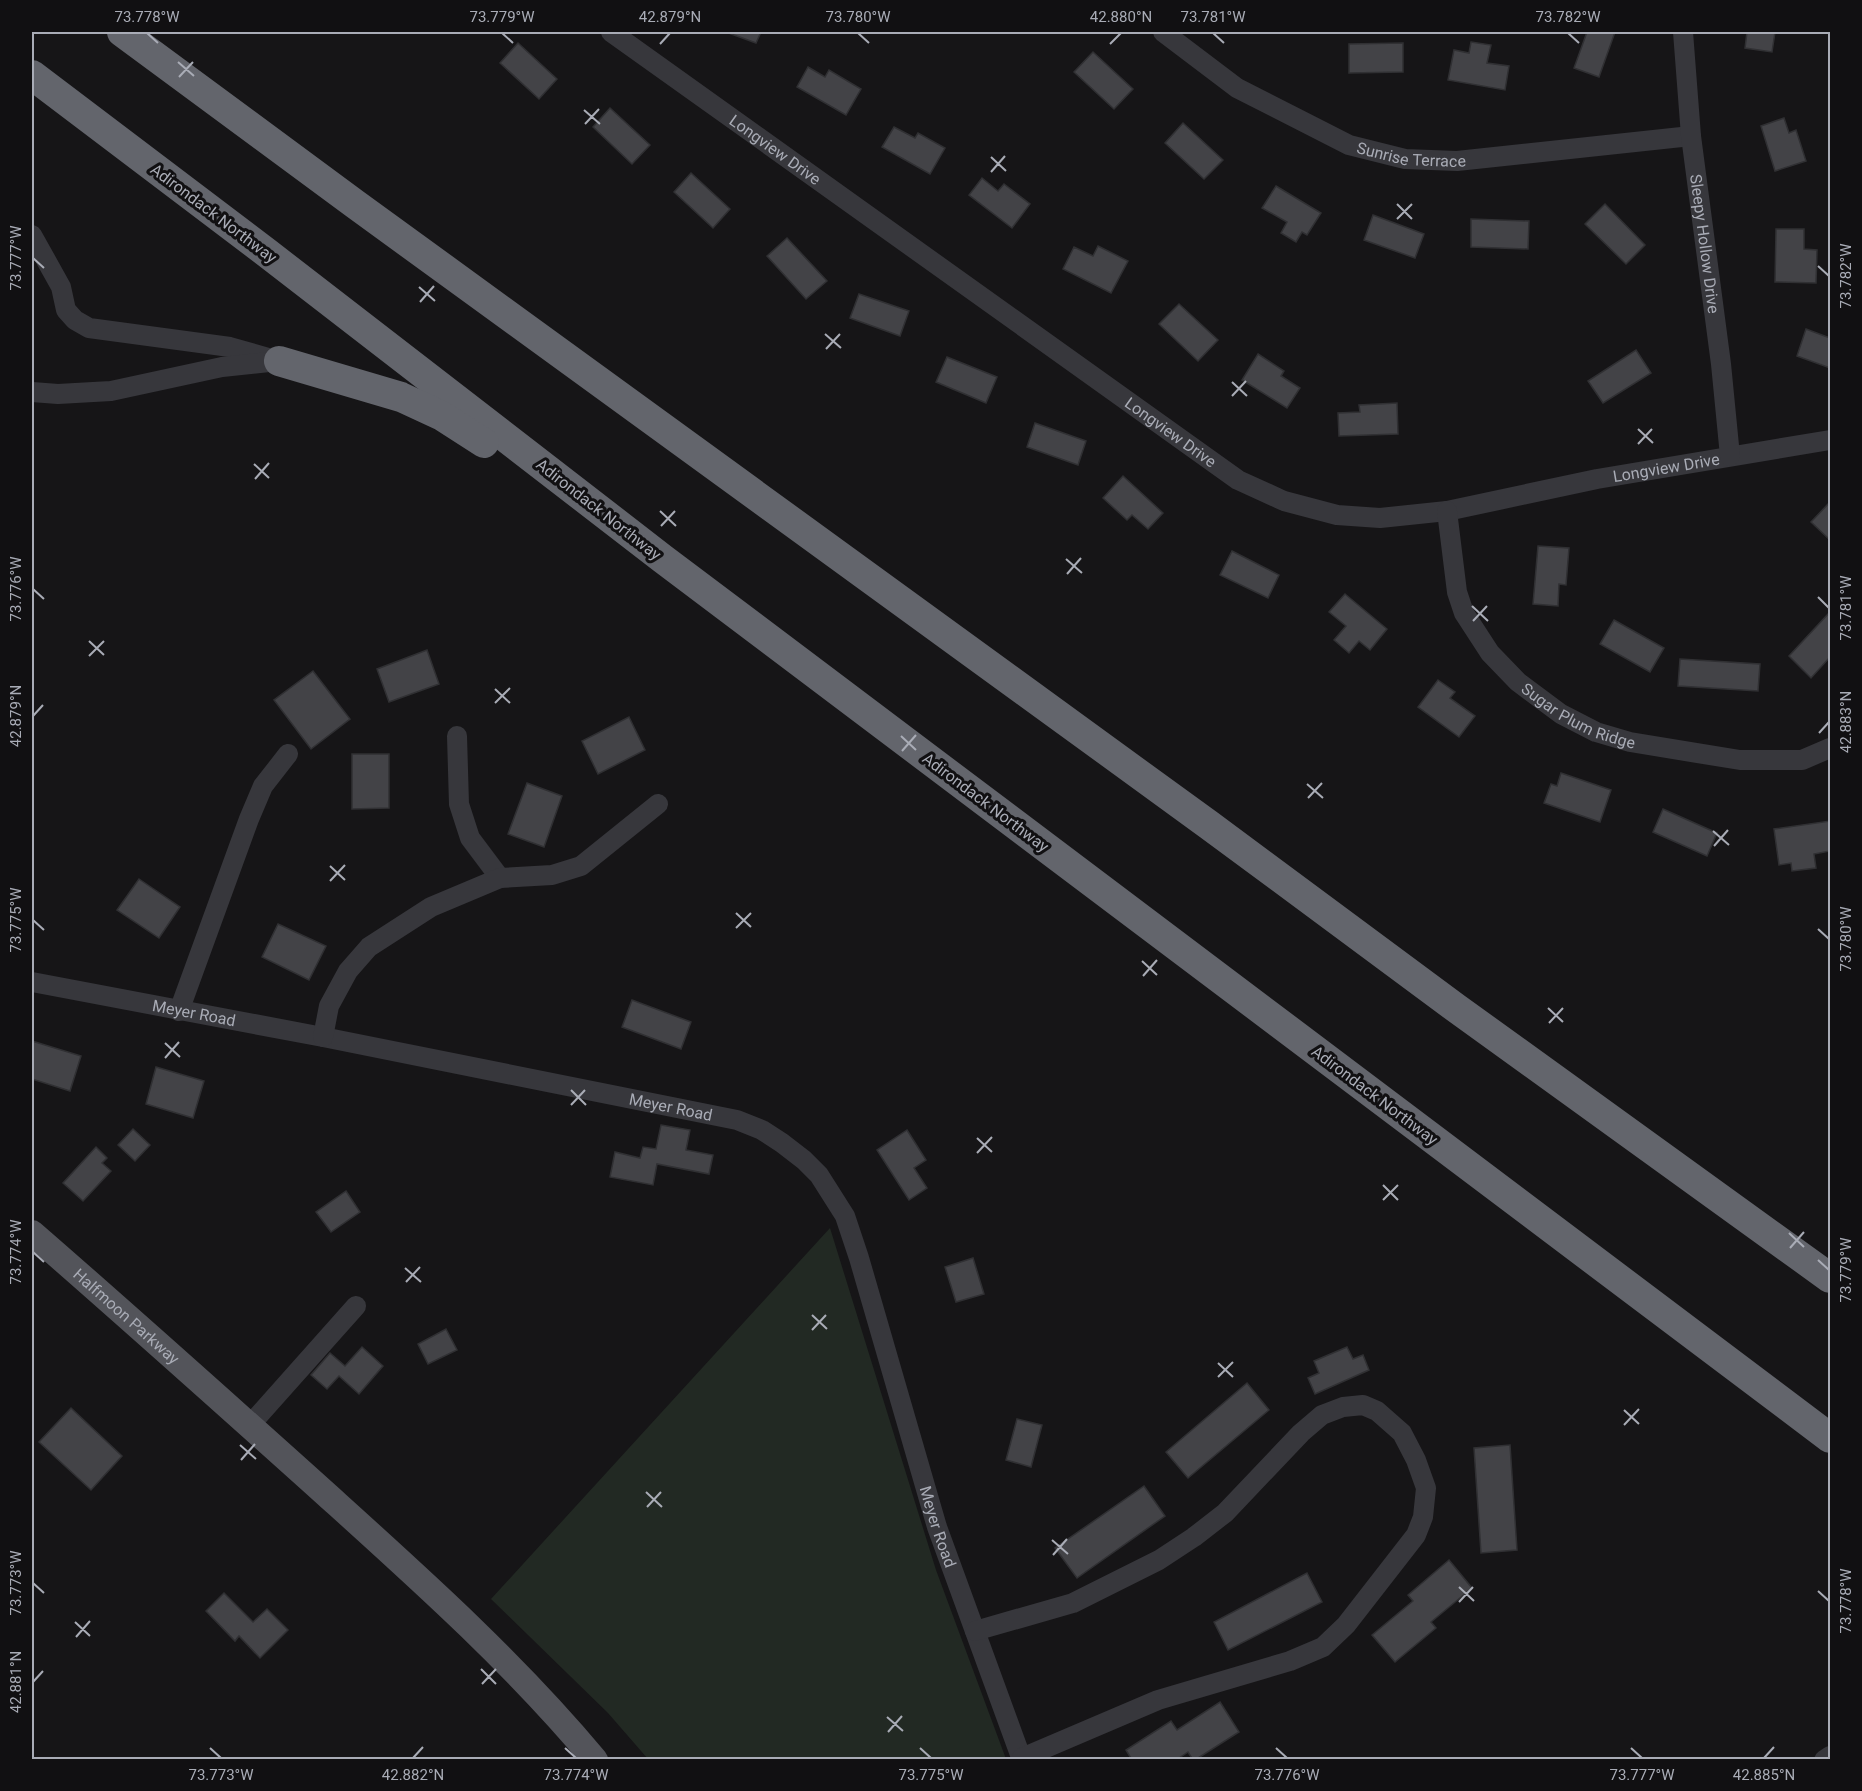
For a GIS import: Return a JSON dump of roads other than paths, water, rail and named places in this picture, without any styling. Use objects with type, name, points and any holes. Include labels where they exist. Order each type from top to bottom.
[{"type":"highway","points":[[122,32],[1200,818],[1456,1008],[1830,1278]]},
{"type":"highway","name":"Adirondack Northway","points":[[32,75],[663,559],[1830,1438]]},
{"type":"highway","points":[[279,361],[400,398],[442,416],[663,559]]},
{"type":"main road","name":"Halfmoon Parkway","points":[[32,1233],[250,1425],[453,1609],[572,1732],[595,1760]]},
{"type":"street","name":"Longview Drive","points":[[611,32],[1238,480],[1284,501],[1337,515],[1380,518],[1447,511],[1597,479],[1830,440]]},
{"type":"street","name":"Sunrise Terrace","points":[[1163,32],[1238,88],[1349,145],[1405,159],[1457,161],[1691,136]]},
{"type":"street","name":"Sleepy Hollow Drive","points":[[1683,32],[1691,136],[1731,456]]},
{"type":"street","points":[[32,235],[61,287],[66,310],[75,320],[89,328],[230,347],[279,361]]},
{"type":"street","points":[[32,392],[58,394],[111,391],[222,367],[279,361]]},
{"type":"street","name":"Sugar Plum Ridge","points":[[1447,511],[1457,592],[1464,613],[1490,653],[1511,675],[1561,714],[1596,732],[1630,742],[1740,760],[1802,760],[1830,748]]},
{"type":"street","points":[[457,736],[459,804],[470,838],[500,878]]},
{"type":"street","points":[[179,1011],[263,786],[288,754]]},
{"type":"street","points":[[323,1037],[329,1006],[348,971],[369,947],[431,907],[500,878],[552,875],[581,866],[658,804]]},
{"type":"street","name":"Meyer Road","points":[[32,982],[323,1037],[737,1120],[762,1130],[804,1160],[819,1174],[845,1216],[937,1527],[975,1631],[1022,1759],[1158,1700],[1290,1661],[1323,1647],[1346,1625],[1416,1535],[1424,1517],[1426,1488],[1416,1460],[1402,1433],[1377,1411],[1363,1405],[1343,1407],[1322,1415],[1301,1433],[1226,1513],[1159,1560],[1073,1603],[975,1631]]},
{"type":"street","points":[[250,1425],[356,1306]]},
{"type":"street","points":[[1824,1760],[1830,1756]]}]
